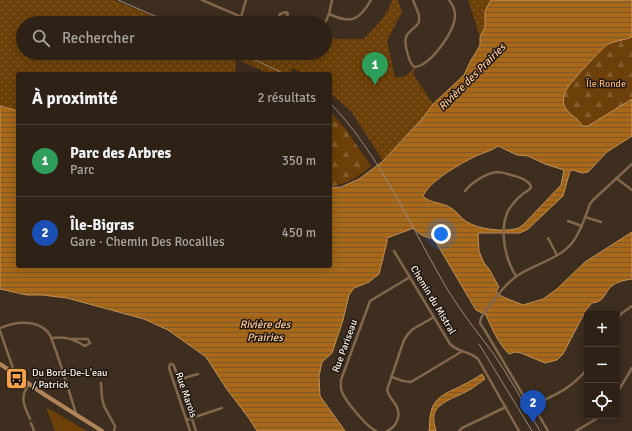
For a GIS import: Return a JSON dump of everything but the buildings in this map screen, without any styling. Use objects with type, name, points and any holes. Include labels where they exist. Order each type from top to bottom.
[{"type":"street","points":[[202,0],[239,16]]},
{"type":"street","points":[[241,16],[246,0]]},
{"type":"street","points":[[332,0],[329,14],[346,20],[358,18],[364,12],[370,0]]},
{"type":"street","points":[[413,0],[419,15],[419,22],[407,35],[406,40],[413,67],[420,66],[431,58],[440,48],[449,33],[455,16],[455,12],[449,0]]},
{"type":"street","points":[[279,16],[280,14],[286,12],[288,14],[287,16]]},
{"type":"street","points":[[548,431],[533,405],[526,400],[481,325],[480,320],[482,314],[516,276],[557,255],[572,243],[582,226],[590,204],[593,200],[632,164]]},
{"type":"street","points":[[465,191],[468,186],[489,174],[497,172],[529,182],[531,186],[530,189],[508,210],[506,218],[504,237],[507,258],[516,276]]},
{"type":"street","points":[[616,178],[632,190]]},
{"type":"street","points":[[585,217],[601,222]]},
{"type":"street","points":[[568,221],[582,226]]},
{"type":"street","points":[[548,238],[557,255]]},
{"type":"street","name":"Chemin du Mistral","points":[[394,251],[450,344],[461,352],[471,354],[478,359],[520,431]]},
{"type":"street","name":"Rue Pariseau","points":[[376,431],[367,426],[344,397],[340,386],[341,380],[370,301],[374,297],[410,277]]},
{"type":"street","points":[[620,315],[632,306]]},
{"type":"street","points":[[387,431],[394,427],[398,417],[397,407],[387,390],[404,340],[413,329],[434,317]]},
{"type":"street","points":[[15,374],[0,329],[22,322],[39,326],[48,331],[77,416]]},
{"type":"street","points":[[51,338],[63,337],[72,339],[85,346],[90,343],[86,338],[72,339]]},
{"type":"street","points":[[392,376],[403,382],[411,382],[461,352]]},
{"type":"street","points":[[0,364],[102,431]]},
{"type":"street","name":"Rue Marois","points":[[190,431],[169,368],[170,364],[174,366],[196,431]]},
{"type":"street","points":[[620,388],[632,368]]},
{"type":"street","points":[[533,405],[566,389],[578,380],[584,373]]},
{"type":"street","points":[[173,381],[198,374]]},
{"type":"street","points":[[101,383],[104,406],[115,426],[114,431]]},
{"type":"street","points":[[29,384],[22,399],[30,419]]},
{"type":"street","points":[[459,431],[462,428],[506,407]]},
{"type":"street","points":[[186,420],[222,408]]},
{"type":"street","points":[[576,431],[595,419]]},
{"type":"street","points":[[32,423],[34,431]]},
{"type":"green space","points":[[0,0],[114,0],[153,16],[16,16],[16,60],[236,60],[235,72],[16,72],[16,161],[0,156]]},
{"type":"green space","points":[[392,0],[398,0],[402,12],[387,41],[395,78],[406,76],[415,67],[413,74],[433,104],[422,119],[383,161],[351,111],[332,95],[332,72],[300,72],[292,68],[291,72],[265,72],[238,60],[332,60],[332,38],[364,39],[377,26],[390,6]]},
{"type":"green space","points":[[468,0],[491,0],[485,11],[485,27],[480,37]]},
{"type":"green space","name":"Île Ronde","points":[[632,37],[632,99],[588,126],[582,126],[564,105],[564,96],[568,87],[608,44]]},
{"type":"green space","points":[[332,113],[347,131],[371,166],[362,174],[342,184],[332,186]]},
{"type":"green space","points":[[46,407],[87,431],[55,431]]},
{"type":"water","name":"Rivière des Prairies","points":[[491,0],[632,0],[632,37],[608,44],[570,84],[563,101],[570,114],[578,120],[582,126],[588,126],[632,99],[632,136],[607,152],[588,172],[582,173],[573,170],[570,171],[563,196],[528,229],[520,233],[478,233],[479,251],[484,263],[499,287],[496,292],[503,297],[523,305],[543,299],[557,289],[585,262],[632,232],[632,279],[620,282],[610,287],[600,301],[592,303],[584,311],[584,314],[563,354],[557,360],[545,363],[521,353],[515,352],[509,354],[498,341],[486,315],[476,310],[434,239],[422,235],[414,228],[387,238],[379,274],[369,282],[354,288],[349,295],[343,320],[332,353],[322,362],[319,376],[320,396],[345,431],[257,431],[206,357],[168,330],[144,319],[67,298],[27,295],[0,289],[0,106],[16,111],[16,268],[332,268],[332,188],[341,187],[359,179],[383,161],[422,119],[433,104],[464,75],[480,45],[480,37],[485,27],[485,11]],"holes":[[[498,146],[517,155],[528,156],[545,164],[564,170],[561,185],[523,225],[517,229],[497,230],[477,226],[465,221],[448,206],[426,199],[423,196],[432,184],[445,174],[472,158]]]},
{"type":"water","points":[[482,374],[485,379],[471,389],[439,406],[434,415],[436,431],[429,431],[430,415],[433,406],[439,398]]},
{"type":"tram line","points":[[118,0],[155,16]]},
{"type":"tram line","points":[[255,60],[281,72]]},
{"type":"tram line","points":[[332,105],[348,123],[380,169],[449,292],[499,362],[540,431]]},
{"type":"tram line","points":[[479,344],[532,431]]},
{"type":"place","name":"Parc des Arbres","points":[[375,85]]},
{"type":"place","name":"Du Bord-De-L'eau / Patrick","points":[[17,379]]},
{"type":"place","name":"Île-Bigras","points":[[533,423]]}]
